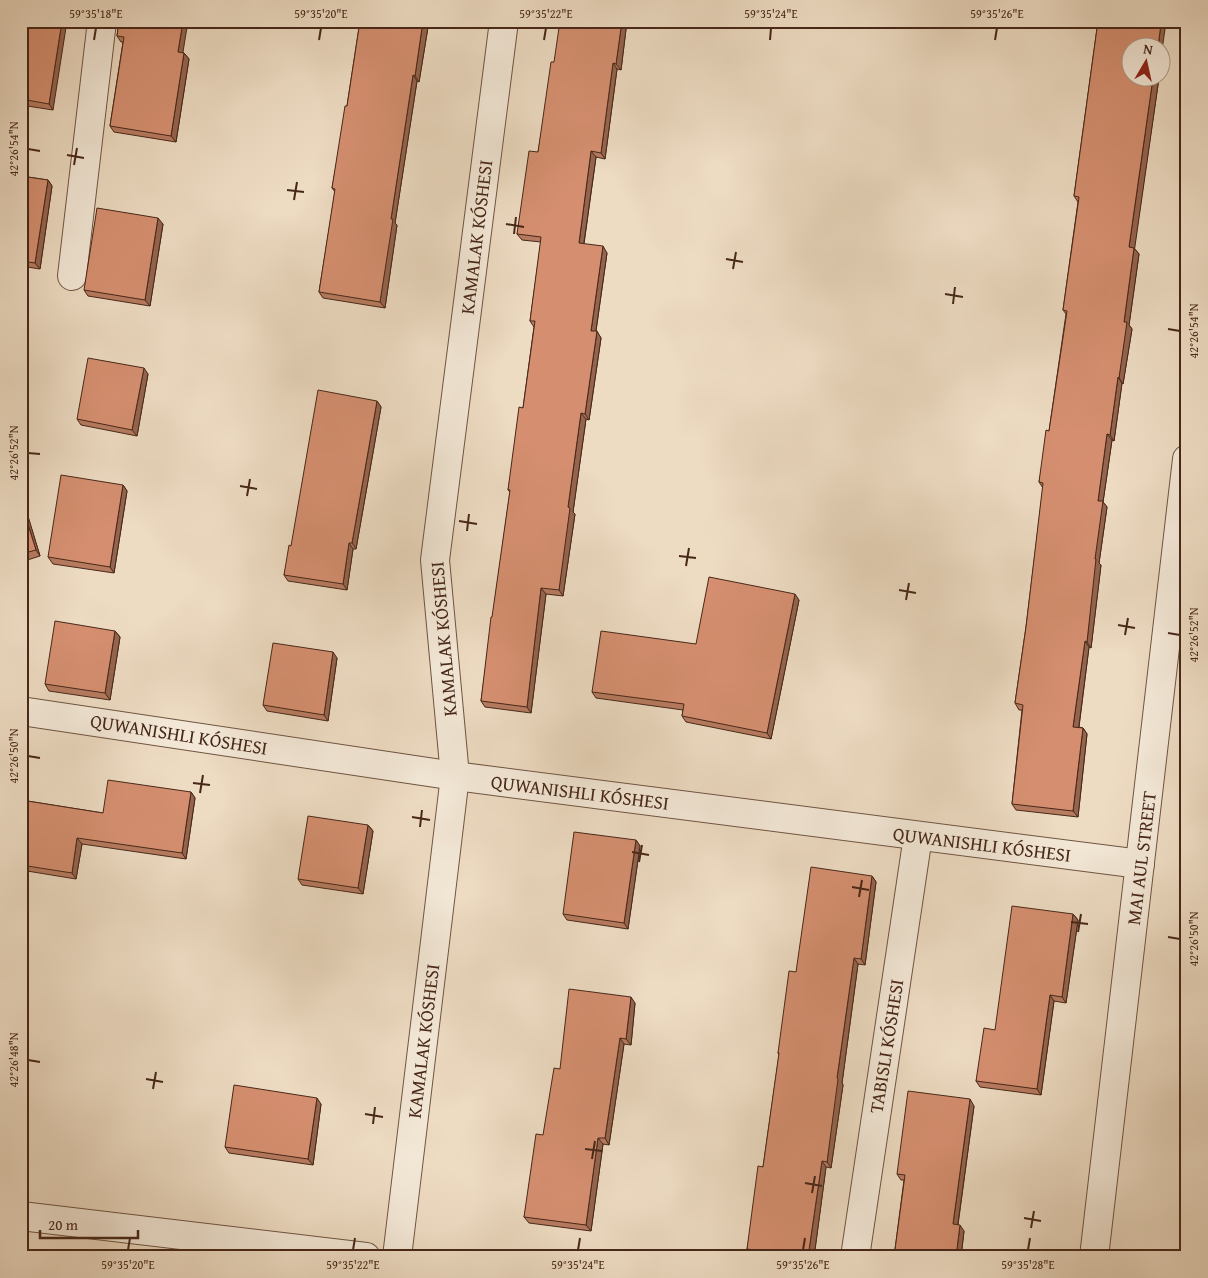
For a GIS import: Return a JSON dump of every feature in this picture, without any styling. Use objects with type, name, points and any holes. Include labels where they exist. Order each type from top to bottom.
[{"type":"street","points":[[72,276],[102,21]]},
{"type":"street","name":"KAMALAK KÓSHESI","points":[[397,1257],[455,776],[435,560],[504,21]]},
{"type":"street","name":"MAI AUL STREET","points":[[1094,1257],[1140,864],[1177,634],[1187,460]]},
{"type":"street","points":[[21,711],[455,776],[1140,864]]},
{"type":"street","points":[[855,1257],[918,836]]},
{"type":"street","points":[[21,1216],[366,1257]]},
{"type":"building","points":[[21,21],[62,21],[49,104],[21,99]]},
{"type":"building","points":[[119,21],[183,21],[178,52],[184,53],[171,136],[110,126],[124,37],[117,36]]},
{"type":"building","points":[[360,21],[423,21],[415,76],[413,75],[380,302],[319,292],[335,189],[332,188]]},
{"type":"building","points":[[560,21],[622,21],[616,64],[613,63],[601,153],[591,151],[579,243],[603,246],[591,331],[597,331],[585,414],[581,413],[559,590],[541,588],[527,707],[481,701],[491,617],[510,490],[508,490],[519,407],[523,408],[535,321],[530,321],[541,237],[517,234],[529,151],[538,152],[551,62],[554,62]]},
{"type":"building","points":[[1098,21],[1156,21],[1161,23],[1159,38],[1120,38],[1120,88],[1152,88],[1129,247],[1134,248],[1124,322],[1127,322],[1110,435],[1107,434],[1098,501],[1103,501],[1087,642],[1085,641],[1073,727],[1083,728],[1073,811],[1012,804],[1023,705],[1015,703],[1043,483],[1039,482],[1046,430],[1049,431],[1067,311],[1063,310],[1079,197],[1074,196]]},
{"type":"building","points":[[21,176],[48,180],[35,263],[21,261]]},
{"type":"building","points":[[97,208],[158,218],[145,300],[84,290]]},
{"type":"building","points":[[88,358],[144,368],[132,430],[77,419]]},
{"type":"building","points":[[318,390],[377,401],[352,543],[349,543],[343,584],[284,575],[289,545],[291,546]]},
{"type":"building","points":[[61,475],[123,485],[110,567],[48,557]]},
{"type":"building","points":[[21,502],[36,550],[21,554]]},
{"type":"building","points":[[709,577],[795,594],[767,733],[682,716],[684,704],[592,692],[601,631],[696,644]]},
{"type":"building","points":[[55,621],[115,631],[105,693],[45,684]]},
{"type":"building","points":[[273,643],[333,652],[324,715],[263,705]]},
{"type":"building","points":[[108,780],[191,792],[182,853],[77,838],[72,873],[21,865],[21,800],[103,813]]},
{"type":"building","points":[[308,816],[368,825],[358,888],[298,879]]},
{"type":"building","points":[[574,832],[636,840],[624,923],[563,914]]},
{"type":"building","points":[[811,867],[872,876],[861,959],[854,958],[827,1162],[822,1161],[808,1257],[806,1257],[747,1249],[758,1166],[763,1167],[789,971],[796,972]]},
{"type":"building","points":[[1012,906],[1073,914],[1062,997],[1050,995],[1037,1089],[976,1081],[984,1028],[995,1030]]},
{"type":"building","points":[[569,989],[631,997],[626,1039],[620,1038],[605,1138],[598,1138],[586,1225],[524,1217],[536,1134],[543,1135],[554,1068],[560,1069]]},
{"type":"building","points":[[234,1085],[317,1098],[308,1159],[225,1147]]},
{"type":"building","points":[[908,1091],[970,1099],[953,1224],[960,1225],[956,1257],[894,1257],[905,1175],[897,1174]]}]
